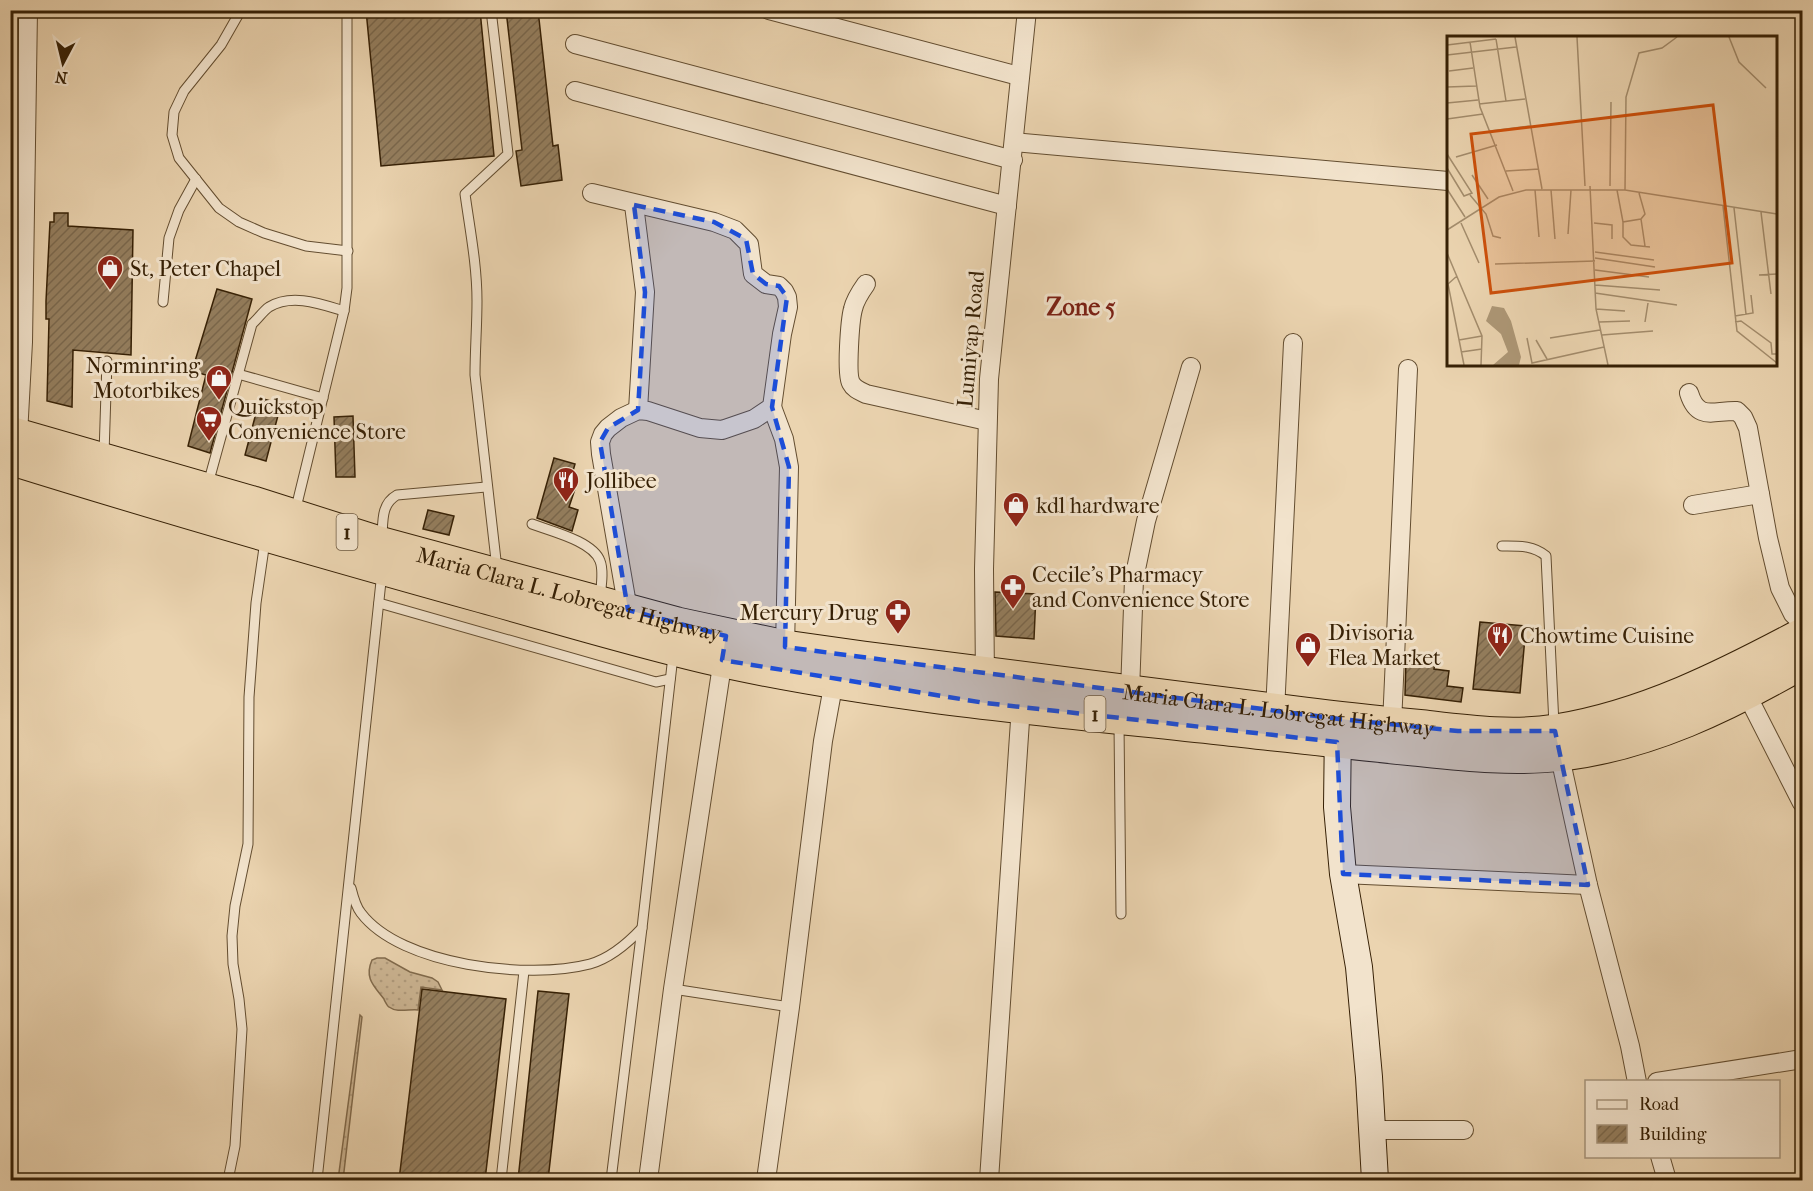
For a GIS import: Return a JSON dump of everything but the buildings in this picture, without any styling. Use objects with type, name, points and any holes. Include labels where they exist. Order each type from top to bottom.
[{"type":"highway","name":"Maria Clara L. Lobregat Highway","points":[[14,446],[104,460],[207,489],[294,516],[382,556],[674,644],[724,648],[785,647],[985,688],[1021,706],[1125,704],[1275,711],[1338,730],[1392,724],[1491,733],[1557,743],[1605,720],[1662,702],[1725,675],[1803,635]]},
{"type":"highway","name":"Maria Clara L. Lobregat Highway","points":[[14,446],[266,536],[497,574],[614,606],[674,644]]},
{"type":"highway","name":"Maria Clara L. Lobregat Highway","points":[[724,648],[834,681],[985,688],[1125,704],[1338,730],[1481,756],[1557,743],[1623,742],[1655,733],[1746,693],[1803,662]]},
{"type":"street","points":[[14,446],[28,10]]},
{"type":"street","points":[[770,10],[1018,76]]},
{"type":"street","name":"Lumiyap Road","points":[[985,688],[984,569],[989,379],[1013,151],[1018,76],[1027,10]]},
{"type":"street","points":[[575,44],[1013,151],[1447,181]]},
{"type":"street","points":[[574,91],[1007,206]]},
{"type":"street","points":[[592,193],[634,205],[714,222],[735,230],[749,244],[753,274],[766,284],[779,286],[784,291],[788,308],[772,407],[784,439],[789,467],[785,647]]},
{"type":"street","points":[[634,205],[645,292],[638,410]]},
{"type":"street","points":[[866,284],[852,309],[848,372],[850,382],[856,390],[987,421]]},
{"type":"street","points":[[1275,711],[1293,343]]},
{"type":"street","points":[[1125,704],[1134,579],[1146,521],[1191,367]]},
{"type":"street","points":[[1392,724],[1408,369]]},
{"type":"street","points":[[1689,393],[1693,406],[1701,412],[1712,414],[1737,411],[1743,417],[1748,428],[1780,588],[1793,614],[1803,623]]},
{"type":"street","points":[[614,606],[600,442],[603,434],[621,418],[638,410],[648,411],[700,428],[722,429],[754,419],[772,407]]},
{"type":"street","points":[[1693,505],[1760,494]]},
{"type":"street","points":[[648,1180],[673,989],[724,648]]},
{"type":"street","points":[[766,1180],[823,741],[834,681]]},
{"type":"street","points":[[1746,693],[1803,803]]},
{"type":"street","points":[[989,1180],[1021,706]]},
{"type":"street","points":[[1338,730],[1337,807],[1343,874],[1359,967],[1375,1180]]},
{"type":"street","points":[[1557,743],[1588,885],[1630,1046],[1637,1080]]},
{"type":"street","points":[[1343,874],[1588,885]]},
{"type":"street","points":[[1670,1080],[1803,1059]]},
{"type":"street","points":[[1373,1130],[1464,1130]]},
{"type":"street","points":[[1661,1158],[1667,1180]]},
{"type":"lane","points":[[241,10],[221,45],[184,91],[174,112],[172,135],[179,158],[219,208],[239,222],[264,233],[306,246],[348,251]]},
{"type":"lane","points":[[294,516],[344,311],[347,288],[347,10]]},
{"type":"lane","points":[[492,10],[508,154],[465,194],[476,269],[475,375],[497,574]]},
{"type":"lane","points":[[164,302],[169,238],[179,210],[196,179]]},
{"type":"lane","points":[[207,489],[252,324],[269,308],[283,301],[308,301],[344,311]]},
{"type":"lane","points":[[104,460],[107,361]]},
{"type":"lane","points":[[238,374],[323,398]]},
{"type":"lane","points":[[317,1180],[379,603],[383,515],[386,504],[397,495],[486,487]]},
{"type":"lane","points":[[532,524],[590,548],[602,563],[614,606]]},
{"type":"lane","points":[[228,1180],[235,1146],[242,1029],[233,964],[232,936],[248,844],[249,697],[256,603],[266,536]]},
{"type":"lane","points":[[1502,546],[1526,546],[1539,549],[1546,556],[1557,743]]},
{"type":"lane","points":[[379,603],[656,682],[674,644]]},
{"type":"lane","points":[[611,1180],[674,644]]},
{"type":"lane","points":[[1121,914],[1125,704]]},
{"type":"lane","points":[[350,885],[359,912],[379,932],[418,952],[483,967],[524,971],[591,964],[624,948],[642,928]]},
{"type":"lane","points":[[501,1180],[524,971]]},
{"type":"lane","points":[[673,989],[790,1007]]},
{"type":"highlighted area","points":[[634,205],[714,222],[746,239],[753,274],[766,284],[779,286],[787,297],[772,407],[789,467],[785,647],[1339,719],[1458,731],[1555,731],[1588,885],[1343,874],[1337,742],[985,703],[722,660],[726,636],[628,610],[600,442],[608,428],[638,410],[645,292]]},
{"type":"shaded area","points":[[385,958],[410,972],[432,978],[438,982],[442,990],[421,987],[418,1010],[392,1009],[388,1007],[370,977],[372,960]]},
{"type":"shaded area","points":[[360,1015],[362,1017],[343,1180],[338,1180]]},
{"type":"place","name":"St, Peter Chapel","points":[[110,291]]},
{"type":"place","name":"Norminring Motorbikes","points":[[219,401]]},
{"type":"place","name":"Quickstop Convenience Store","points":[[209,442]]},
{"type":"place","name":"Jollibee","points":[[566,503]]},
{"type":"place","name":"kdl hardware","points":[[1016,528]]},
{"type":"place","name":"Cecile's Pharmacy and Convenience Store","points":[[1013,610]]},
{"type":"place","name":"Mercury Drug","points":[[898,635]]},
{"type":"place","name":"Chowtime Cuisine","points":[[1500,658]]},
{"type":"place","name":"Divisoria Flea Market","points":[[1308,668]]},
{"type":"district","name":"Zone 5","points":[[1081,307]]}]
